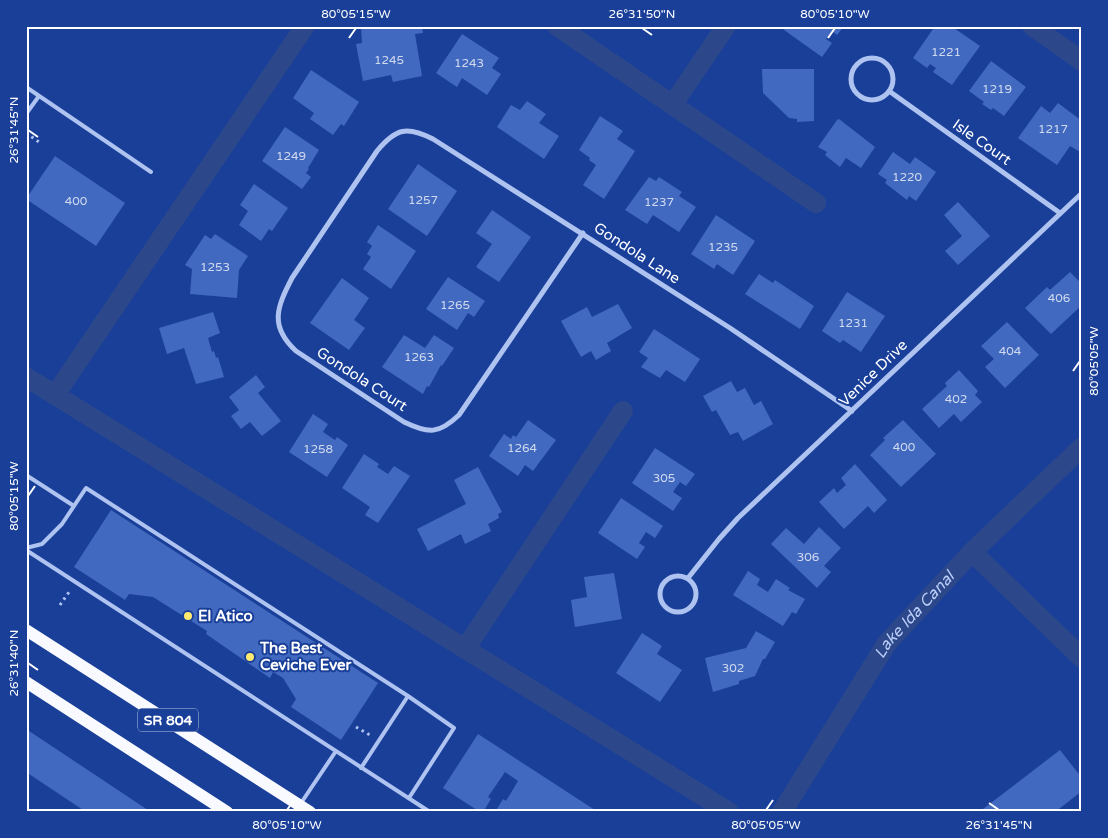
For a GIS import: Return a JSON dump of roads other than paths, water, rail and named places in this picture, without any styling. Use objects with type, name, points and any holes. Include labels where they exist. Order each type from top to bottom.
[{"type":"main road","name":"SR 804","points":[[26,630],[301,810]]},
{"type":"main road","name":"SR 804","points":[[26,682],[227,812]]},
{"type":"street","points":[[868,59],[882,61],[892,71],[893,78],[889,91],[878,99],[872,100],[860,95],[852,84],[853,72],[856,66],[868,59]]},
{"type":"street","name":"Isle Court","points":[[889,91],[1060,213]]},
{"type":"street","name":"Gondola Court","points":[[403,131],[390,137],[383,144],[329,222],[292,278],[281,299],[278,316],[280,330],[286,342],[296,351],[404,422],[418,428],[434,430],[443,428],[460,415],[583,233]]},
{"type":"street","name":"Gondola Lane","points":[[403,131],[418,131],[433,139],[738,333],[852,411]]},
{"type":"street","name":"Venice Drive","points":[[688,578],[738,518],[1082,193]]},
{"type":"street","points":[[672,576],[688,578],[695,588],[696,594],[692,605],[684,611],[668,609],[661,600],[660,594],[663,583],[672,576]]},
{"type":"lane","points":[[26,87],[151,172]]},
{"type":"lane","points":[[26,114],[39,96]]},
{"type":"lane","points":[[26,475],[74,506]]},
{"type":"lane","points":[[26,549],[42,544],[62,524],[86,488],[408,696],[454,728],[408,798]]},
{"type":"lane","points":[[26,549],[430,812]]},
{"type":"lane","points":[[361,768],[408,696]]},
{"type":"lane","points":[[301,810],[336,751]]},
{"type":"waterway","points":[[55,395],[305,26]]},
{"type":"waterway","points":[[557,26],[816,203]]},
{"type":"waterway","points":[[673,104],[726,26]]},
{"type":"waterway","points":[[1032,26],[1082,61]]},
{"type":"waterway","points":[[26,377],[729,812]]},
{"type":"waterway","points":[[465,649],[623,411]]},
{"type":"waterway","name":"Lake Ida Canal","points":[[782,812],[887,643],[972,552],[1082,447]]},
{"type":"waterway","points":[[972,552],[1082,658]]},
{"type":"place","name":"El Atico","points":[[188,616]]},
{"type":"place","name":"The Best Ceviche Ever","points":[[250,657]]}]
